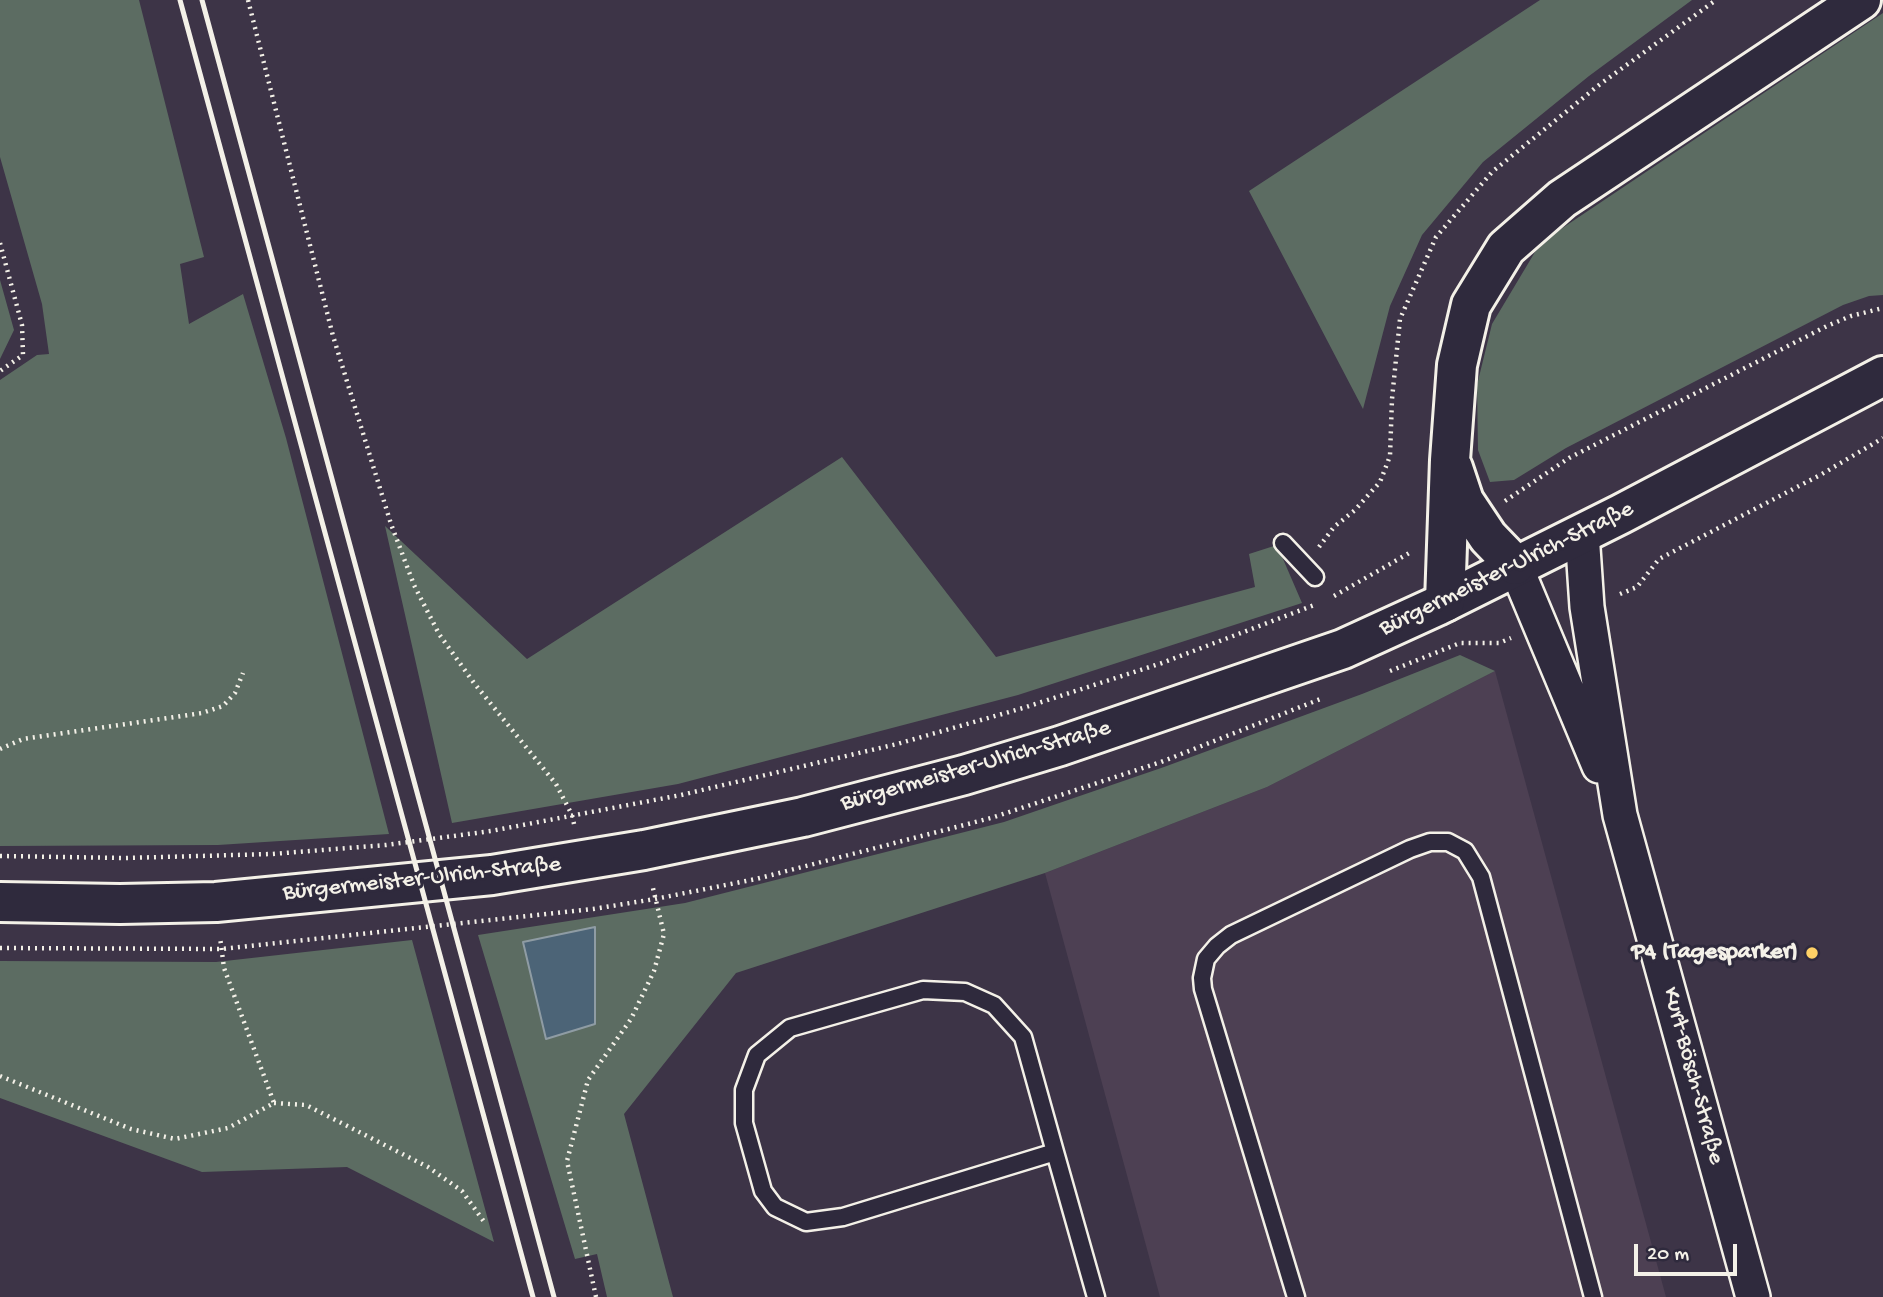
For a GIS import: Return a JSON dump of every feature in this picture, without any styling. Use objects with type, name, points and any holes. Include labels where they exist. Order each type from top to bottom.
[{"type":"main road","points":[[1445,602],[1462,526],[1450,460],[1457,365],[1471,305],[1506,248],[1562,199],[1861,0]]},
{"type":"main road","name":"Bürgermeister-Ulrich-Straße","points":[[0,902],[216,902],[492,875],[643,850],[803,817],[964,775],[1060,746],[1343,649],[1583,533],[1883,376]]},
{"type":"main road","points":[[1462,526],[1488,537],[1515,565]]},
{"type":"street","name":"Kurt-Bösch-Straße","points":[[1583,533],[1587,607],[1620,815],[1753,1297]]},
{"type":"street","name":"Kurt-Bösch-Straße","points":[[1515,565],[1620,815]]},
{"type":"lane","points":[[1283,543],[1315,577]]},
{"type":"lane","points":[[1296,1297],[1203,989],[1206,959],[1231,935],[1410,849],[1430,842],[1448,842],[1465,851],[1481,877],[1593,1297]]},
{"type":"lane","points":[[1055,1152],[843,1217],[806,1222],[775,1207],[763,1191],[744,1123],[744,1090],[757,1055],[790,1028],[923,990],[965,992],[994,1005],[1023,1037],[1096,1297]]},
{"type":"path","points":[[248,0],[333,336],[391,524],[414,585],[439,634],[474,683],[556,784]]},
{"type":"path","points":[[0,243],[22,325],[23,355],[0,371]]},
{"type":"path","points":[[0,856],[125,858],[272,854],[386,845],[491,831],[681,795],[897,744],[1023,708],[1162,663],[1324,601],[1462,526],[1569,458],[1827,326],[1851,316],[1883,308]]},
{"type":"path","points":[[1587,607],[1637,587],[1659,559],[1822,474],[1883,438]]},
{"type":"path","points":[[1460,643],[1499,643],[1540,626]]},
{"type":"path","points":[[0,749],[23,739],[202,713],[223,706],[235,693],[243,673]]},
{"type":"path","points":[[596,1297],[567,1161],[588,1080],[631,1019],[654,971],[664,934],[643,850]]},
{"type":"path","points":[[216,902],[224,968],[274,1103]]},
{"type":"path","points":[[0,1076],[131,1129],[175,1139],[228,1128],[274,1103],[306,1105],[428,1167],[462,1191],[485,1223]]},
{"type":"shaded area","points":[[1495,671],[1666,1297],[1160,1297],[1045,873],[1267,787]]},
{"type":"green space","points":[[0,0],[139,0],[204,257],[180,264],[189,324],[243,294],[286,438],[389,834],[218,845],[0,846],[0,380],[37,355],[49,354],[42,304],[0,157]]},
{"type":"green space","points":[[1540,0],[1692,0],[1589,76],[1483,162],[1422,235],[1390,306],[1363,409],[1249,191]]},
{"type":"green space","points":[[1883,13],[1883,295],[1869,296],[1843,305],[1566,448],[1514,480],[1490,482],[1478,450],[1477,385],[1492,324],[1535,252],[1558,231]]},
{"type":"green space","points":[[0,280],[14,330],[0,359]]},
{"type":"green space","points":[[842,457],[996,657],[1255,587],[1249,554],[1277,545],[1302,603],[1018,695],[678,784],[452,823],[385,526],[527,659]]},
{"type":"green space","points":[[1460,655],[1495,671],[1267,787],[1045,873],[736,973],[624,1114],[673,1297],[607,1297],[597,1254],[575,1259],[478,935],[685,903],[1004,822],[1164,767]]},
{"type":"green space","points":[[412,940],[494,1242],[347,1167],[202,1172],[0,1098],[0,961],[216,962]]},
{"type":"water","points":[[595,927],[595,1024],[546,1039],[523,942]]},
{"type":"railway","points":[[180,0],[533,1297]]},
{"type":"railway","points":[[202,0],[554,1297]]},
{"type":"place","name":"P4 (Tagesparker)","points":[[1812,953]]}]
